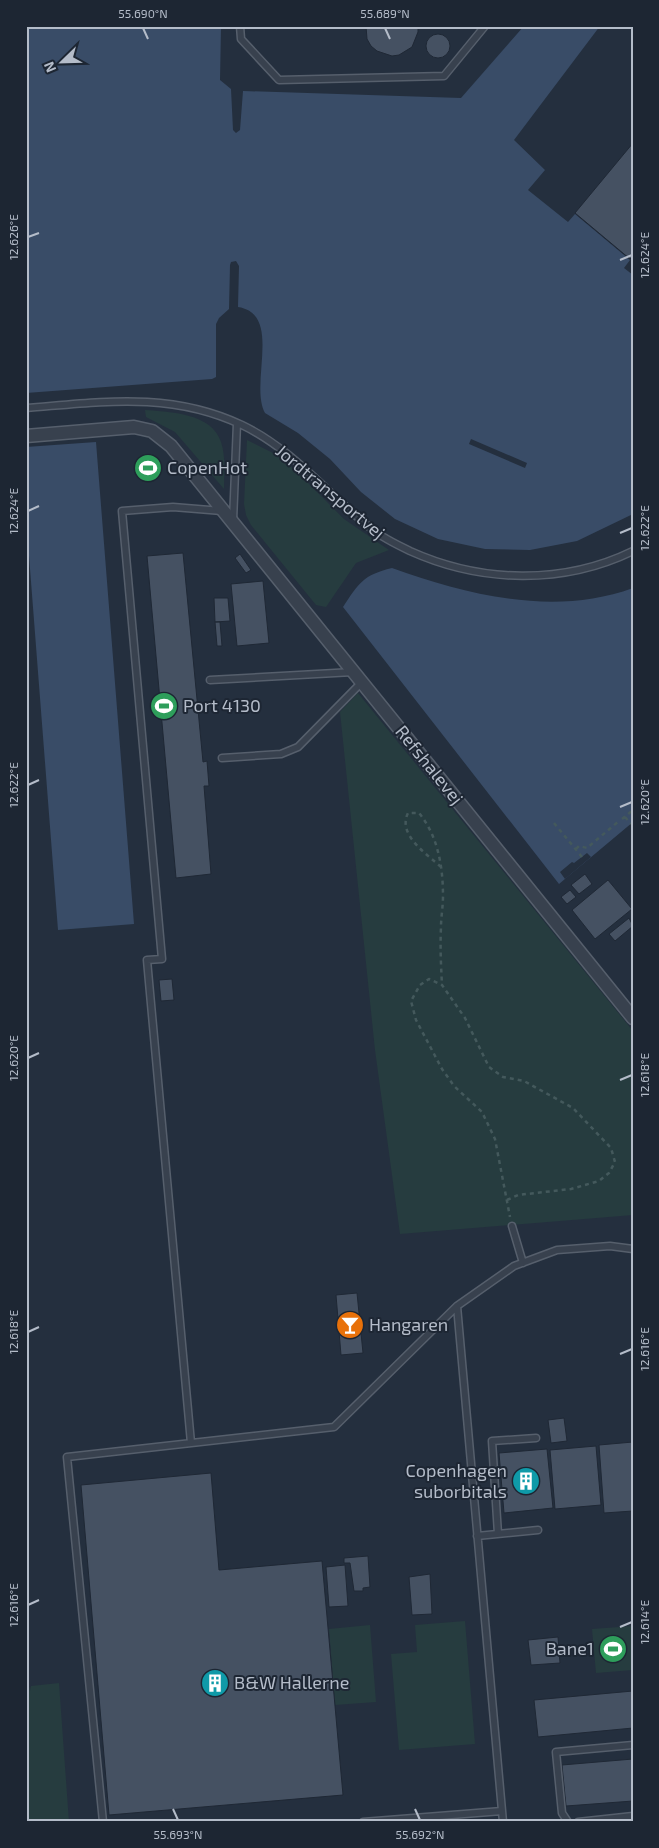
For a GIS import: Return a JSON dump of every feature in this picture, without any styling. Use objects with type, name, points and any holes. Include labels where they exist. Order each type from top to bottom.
[{"type":"street","name":"Refshalevej","points":[[26,436],[134,427],[152,431],[171,446],[633,1018]]},
{"type":"lane","points":[[240,26],[241,39],[279,80],[444,76],[485,26]]},
{"type":"lane","name":"Jordtransportvej","points":[[26,408],[121,400],[158,402],[191,407],[237,423],[269,441],[306,469],[369,528],[435,562],[470,572],[494,575],[537,576],[575,571],[614,560],[633,551]]},
{"type":"lane","points":[[191,1443],[147,960],[162,959],[122,511],[173,507],[229,517],[237,423]]},
{"type":"lane","points":[[210,680],[358,677]]},
{"type":"lane","points":[[222,758],[281,754],[298,747],[358,677]]},
{"type":"lane","points":[[512,1226],[523,1263]]},
{"type":"lane","points":[[102,1822],[67,1457],[334,1427],[457,1306],[514,1266],[557,1250],[610,1246],[633,1249]]},
{"type":"lane","points":[[457,1306],[503,1822]]},
{"type":"lane","points":[[498,1534],[492,1441],[536,1438]]},
{"type":"lane","points":[[477,1536],[538,1530]]},
{"type":"lane","points":[[568,1822],[562,1813],[556,1752],[633,1745]]},
{"type":"lane","points":[[363,1822],[502,1811]]},
{"type":"lane","points":[[578,1822],[633,1816]]},
{"type":"path","points":[[576,849],[580,846],[587,848],[633,810]]},
{"type":"path","points":[[441,867],[414,842],[405,830],[404,820],[408,813],[419,813],[427,823],[436,845],[441,867],[443,897],[440,956],[442,985]]},
{"type":"path","points":[[622,819],[631,824]]},
{"type":"path","points":[[554,823],[582,856]]},
{"type":"path","points":[[507,1200],[518,1195],[571,1189],[598,1180],[609,1173],[615,1162],[611,1148],[573,1108],[524,1081],[503,1077],[489,1067],[465,1018],[442,985],[430,979],[420,985],[411,1001],[416,1020],[442,1069],[454,1086],[482,1112],[495,1139],[512,1226]]},
{"type":"green space","points":[[145,410],[189,416],[209,425],[216,432],[224,454],[224,489],[175,432],[146,417]]},
{"type":"green space","points":[[247,440],[273,453],[294,469],[344,519],[389,550],[356,563],[326,607],[316,605],[251,525],[246,515],[244,504]]},
{"type":"green space","points":[[358,693],[633,1031],[633,1215],[400,1234],[375,1050],[340,712]]},
{"type":"green space","points":[[465,1621],[475,1744],[399,1750],[391,1654],[417,1652],[415,1625]]},
{"type":"green space","points":[[370,1625],[376,1702],[335,1705],[329,1629]]},
{"type":"green space","name":"Bane1","points":[[633,1626],[633,1670],[596,1673],[592,1629]]},
{"type":"green space","points":[[26,1673],[30,1691],[31,1686],[59,1683],[69,1822],[26,1822]]},
{"type":"water","points":[[26,26],[221,26],[220,80],[231,89],[233,130],[236,133],[240,130],[243,91],[461,98],[524,26],[600,26],[514,140],[545,170],[528,190],[568,222],[575,214],[630,260],[624,268],[633,275],[633,514],[577,541],[530,550],[485,549],[438,539],[395,519],[361,492],[330,459],[298,433],[265,413],[261,400],[260,385],[262,336],[259,322],[251,312],[238,307],[239,266],[236,261],[231,262],[230,265],[229,309],[219,318],[216,324],[216,377],[212,379],[26,393]]},
{"type":"water","points":[[96,442],[134,924],[58,930],[26,517],[26,447]]},
{"type":"water","points":[[392,568],[451,587],[481,594],[542,602],[573,601],[603,597],[633,588],[633,822],[559,884],[343,607],[358,586],[368,577]]},
{"type":"pier","points":[[471,439],[527,463],[525,468],[469,444]]},
{"type":"pier","points":[[587,853],[591,857],[565,879],[560,872]]},
{"type":"building","points":[[366,26],[418,26],[418,32],[412,47],[399,55],[392,56],[377,51],[371,46],[367,39]]},
{"type":"building","points":[[438,34],[447,37],[450,46],[447,55],[438,58],[429,55],[426,46],[429,37]]},
{"type":"building","points":[[633,143],[633,256],[630,259],[575,213]]},
{"type":"building","points":[[183,553],[203,762],[207,761],[209,786],[204,786],[211,874],[176,878],[147,556]]},
{"type":"building","points":[[240,554],[251,570],[246,573],[235,558]]},
{"type":"building","points":[[263,581],[269,643],[237,646],[231,584]]},
{"type":"building","points":[[214,598],[228,598],[230,621],[215,622]]},
{"type":"building","points":[[215,622],[220,622],[222,646],[217,646]]},
{"type":"building","points":[[585,874],[592,884],[579,894],[571,885]]},
{"type":"building","points":[[608,880],[632,909],[595,939],[572,910]]},
{"type":"building","points":[[570,890],[576,897],[567,904],[561,897]]},
{"type":"building","points":[[629,918],[633,926],[615,941],[609,934]]},
{"type":"building","points":[[172,979],[174,1000],[161,1001],[159,980]]},
{"type":"building","points":[[357,1293],[363,1353],[341,1355],[336,1295]]},
{"type":"building","points":[[564,1418],[567,1441],[551,1443],[548,1420]]},
{"type":"building","points":[[633,1442],[633,1511],[604,1513],[599,1445]]},
{"type":"building","points":[[596,1446],[601,1505],[555,1509],[550,1450]]},
{"type":"building","name":"Copenhagen suborbitals","points":[[547,1449],[553,1508],[504,1513],[499,1453]]},
{"type":"building","name":"B&W Hallerne","points":[[211,1473],[219,1570],[322,1561],[343,1795],[109,1815],[81,1485]]},
{"type":"building","points":[[368,1556],[370,1587],[363,1588],[363,1591],[354,1591],[350,1563],[344,1563],[344,1558]]},
{"type":"building","points":[[345,1565],[348,1606],[329,1607],[326,1567]]},
{"type":"building","points":[[430,1574],[432,1614],[412,1615],[409,1577]]},
{"type":"building","points":[[558,1637],[560,1663],[531,1665],[528,1640]]},
{"type":"building","points":[[633,1691],[633,1728],[538,1737],[534,1700]]},
{"type":"building","points":[[633,1759],[633,1801],[566,1806],[562,1765]]},
{"type":"place","name":"CopenHot","points":[[148,468]]},
{"type":"place","name":"Port 4130","points":[[164,706]]},
{"type":"place","name":"Hangaren","points":[[350,1325]]},
{"type":"place","name":"Copenhagen suborbitals","points":[[526,1481]]},
{"type":"place","name":"Bane1","points":[[613,1649]]},
{"type":"place","name":"B&W Hallerne","points":[[215,1683]]}]
